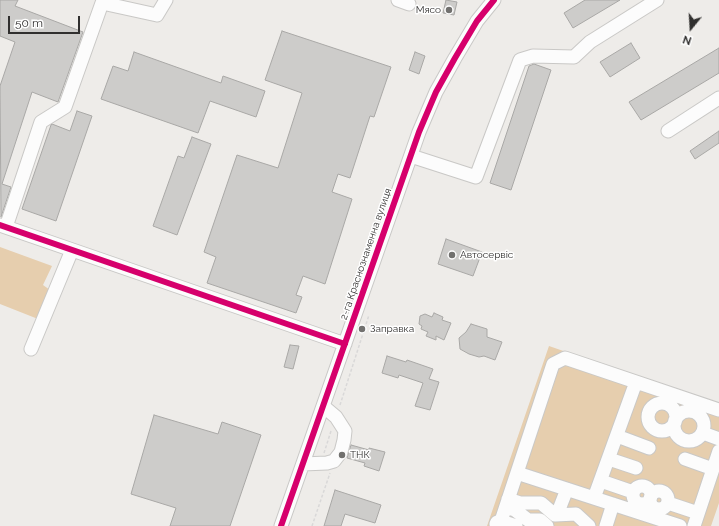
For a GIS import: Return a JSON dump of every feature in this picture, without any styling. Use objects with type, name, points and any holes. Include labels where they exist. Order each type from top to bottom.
[{"type":"street","points":[[166,0],[157,15],[102,3],[64,107],[41,122],[3,226],[345,344]]},
{"type":"street","name":"2-га Краснознаменна вулиця","points":[[281,526],[411,156],[436,92],[477,21],[494,0]]},
{"type":"street","points":[[411,156],[476,177],[520,60],[533,56],[574,57],[590,42],[657,0]]},
{"type":"street","points":[[668,131],[719,98]]},
{"type":"street","points":[[31,350],[72,250]]},
{"type":"street","points":[[516,526],[498,523],[507,503],[553,364],[565,358],[719,410]]},
{"type":"street","points":[[594,498],[636,382]]},
{"type":"street","points":[[628,404],[649,411]]},
{"type":"street","points":[[649,411],[648,421],[653,428],[665,432],[669,430],[675,423],[676,419],[684,412],[694,412],[704,423],[703,433],[696,439],[687,441],[678,436],[676,432],[675,423],[676,414],[674,409],[666,404],[656,404],[649,411]]},
{"type":"street","points":[[303,464],[327,464],[334,461],[341,452],[344,440],[344,431],[336,416],[323,406]]},
{"type":"street","points":[[703,433],[719,439]]},
{"type":"street","points":[[617,436],[649,448]]},
{"type":"street","points":[[694,526],[719,451]]},
{"type":"street","points":[[609,459],[636,468]]},
{"type":"street","points":[[685,459],[713,469]]},
{"type":"street","points":[[517,473],[613,504],[658,523],[680,526]]},
{"type":"street","points":[[600,481],[633,492],[639,486],[645,487],[649,490],[650,498],[653,493],[662,492],[668,498],[668,504],[698,513]]},
{"type":"street","points":[[560,507],[567,489]]},
{"type":"street","points":[[507,503],[528,520],[540,520],[547,526]]},
{"type":"street","points":[[507,503],[541,503],[555,515],[576,514],[589,526]]},
{"type":"street","points":[[606,526],[613,504]]},
{"type":"shaded area","points":[[0,247],[52,266],[43,285],[50,290],[38,319],[0,304]]},
{"type":"shaded area","points":[[549,346],[719,405],[719,503],[711,526],[487,526]]},
{"type":"building","points":[[0,0],[18,0],[15,6],[83,32],[58,102],[32,92],[2,184],[11,187],[1,217],[0,86],[15,42],[0,36]]},
{"type":"building","points":[[446,0],[457,2],[454,15],[443,13]]},
{"type":"building","points":[[585,0],[620,0],[573,28],[564,13]]},
{"type":"building","points":[[282,31],[391,67],[374,117],[370,116],[350,178],[338,174],[332,192],[352,199],[325,284],[303,276],[296,295],[302,297],[296,313],[207,283],[216,257],[204,252],[237,155],[278,168],[302,93],[265,80]]},
{"type":"building","points":[[631,43],[640,58],[610,77],[600,62]]},
{"type":"building","points":[[719,48],[719,73],[641,120],[629,102]]},
{"type":"building","points":[[134,52],[221,83],[223,76],[265,91],[256,117],[210,101],[198,133],[101,99],[113,66],[128,71]]},
{"type":"building","points":[[415,52],[425,56],[419,74],[409,70]]},
{"type":"building","points":[[534,64],[551,70],[511,190],[490,183],[529,66]]},
{"type":"building","points":[[77,111],[92,116],[56,221],[22,209],[51,125],[52,124],[70,131]]},
{"type":"building","points":[[719,131],[719,143],[695,159],[690,151]]},
{"type":"building","points":[[192,137],[211,144],[177,235],[153,226],[178,156],[184,158]]},
{"type":"building","points":[[446,239],[482,252],[473,276],[438,264]]},
{"type":"building","points":[[434,313],[443,317],[442,320],[451,323],[444,340],[436,336],[436,340],[426,336],[428,332],[421,329],[422,326],[419,324],[420,316],[425,314],[432,317]]},
{"type":"building","points":[[471,324],[487,329],[487,337],[502,342],[495,360],[484,356],[479,357],[469,354],[460,349],[459,338],[466,332]]},
{"type":"building","points":[[290,345],[299,346],[293,369],[284,367]]},
{"type":"building","points":[[387,356],[406,362],[407,360],[433,369],[429,379],[439,382],[430,410],[415,406],[423,383],[399,375],[398,378],[382,373]]},
{"type":"building","points":[[154,415],[218,434],[222,422],[261,435],[230,526],[170,526],[176,508],[131,494]]},
{"type":"building","points":[[351,445],[369,450],[369,448],[385,452],[379,471],[364,466],[365,463],[347,458]]},
{"type":"building","points":[[335,490],[381,505],[375,523],[345,514],[341,526],[324,526]]},
{"type":"cycle path","points":[[281,526],[419,132],[436,92],[455,58],[477,21],[494,0]]},
{"type":"cycle path","points":[[0,225],[345,344]]},
{"type":"place","name":"Мясо","points":[[449,10]]},
{"type":"place","name":"Автосервіс","points":[[452,255]]},
{"type":"place","name":"Заправка","points":[[362,329]]},
{"type":"place","name":"ТНК","points":[[342,455]]}]
